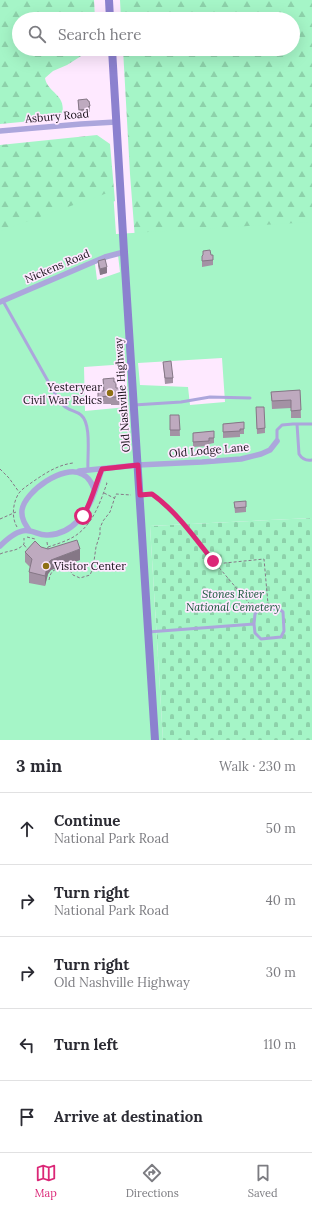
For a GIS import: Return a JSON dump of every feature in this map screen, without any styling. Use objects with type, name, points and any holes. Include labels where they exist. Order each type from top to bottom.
[{"type":"main road","points":[[109,0],[110,12]]},
{"type":"main road","name":"Old Nashville Highway","points":[[112,56],[138,465],[144,494],[148,632],[155,740]]},
{"type":"street","name":"Asbury Road","points":[[0,131],[116,122]]},
{"type":"street","name":"Nickens Road","points":[[1,301],[105,256],[124,252]]},
{"type":"street","name":"Old Lodge Lane","points":[[75,471],[138,465],[241,459],[270,450],[277,441]]},
{"type":"street","points":[[95,491],[90,481],[83,474],[75,471],[57,475],[29,496],[22,510],[22,519],[29,530],[47,536],[56,534],[75,525],[89,507],[95,491],[98,479],[102,469]]},
{"type":"street","points":[[0,546],[12,536],[29,530]]},
{"type":"lane","points":[[1,301],[58,399],[68,409],[82,415],[85,420],[88,429],[88,470]]},
{"type":"lane","points":[[134,405],[181,402],[210,397],[250,398]]},
{"type":"lane","points":[[297,424],[299,454],[302,458],[312,460]]},
{"type":"lane","points":[[277,441],[277,430],[282,425],[312,424]]},
{"type":"lane","points":[[268,608],[278,608],[283,612],[284,631],[281,637],[261,639],[255,633],[255,614],[259,609],[268,608]]},
{"type":"lane","points":[[148,632],[254,624]]},
{"type":"path","points":[[0,469],[20,492]]},
{"type":"path","points":[[104,493],[114,498]]},
{"type":"path","points":[[48,580],[53,570],[67,566],[73,575],[80,578],[90,575],[93,568],[100,528],[110,512],[116,494],[152,494],[160,500],[187,529],[256,612]]},
{"type":"path","points":[[0,519],[9,514],[22,510]]},
{"type":"path","points":[[47,540],[47,552]]},
{"type":"path","points":[[24,544],[24,546],[32,554]]},
{"type":"path","points":[[216,564],[264,559],[268,608]]},
{"type":"green space","points":[[0,0],[94,0],[95,12],[12,12],[12,56],[81,56],[67,65],[53,71],[45,78],[49,87],[60,99],[63,110],[61,117],[0,124]]},
{"type":"green space","points":[[120,0],[312,0],[312,259],[135,239],[123,56],[300,56],[300,12],[121,12]]},
{"type":"green space","points":[[97,135],[110,144],[115,201],[40,231],[0,250],[0,145]]},
{"type":"green space","points":[[113,191],[116,234],[312,222],[312,518],[150,526],[163,740],[0,740],[0,231]],"holes":[[[118,255],[120,272],[97,280],[95,264]],[[222,358],[225,402],[190,405],[188,387],[140,385],[138,363]],[[127,364],[127,407],[85,411],[84,367]]]},
{"type":"green space","name":"Stones River National Cemetery","points":[[312,518],[312,740],[163,740],[150,526]]},
{"type":"building","points":[[87,99],[90,106],[88,107],[89,109],[79,110],[78,100]]},
{"type":"building","points":[[210,250],[211,255],[213,255],[213,260],[202,261],[203,251]]},
{"type":"building","points":[[105,259],[107,267],[100,269],[98,261]]},
{"type":"building","points":[[171,361],[173,378],[165,378],[163,362]]},
{"type":"building","points":[[114,378],[116,388],[121,388],[122,397],[98,397],[98,391],[104,391],[103,379]]},
{"type":"building","points":[[300,390],[301,410],[291,411],[291,400],[272,401],[271,392]]},
{"type":"building","points":[[256,407],[264,407],[265,428],[257,429]]},
{"type":"building","points":[[170,415],[179,415],[180,430],[170,430]]},
{"type":"building","points":[[244,422],[244,429],[240,429],[240,431],[223,432],[223,424]]},
{"type":"building","points":[[214,431],[214,438],[209,438],[209,441],[193,442],[193,433]]},
{"type":"building","points":[[246,501],[246,507],[235,508],[234,502]]},
{"type":"building","points":[[77,540],[80,549],[51,560],[48,563],[45,576],[29,572],[32,559],[25,552],[35,541],[41,547],[48,549]]},
{"type":"place","name":"Yesteryear Civil War Relics","points":[[110,393]]},
{"type":"place","name":"Visitor Center","points":[[46,566]]},
{"type":"route","points":[[83,516],[93,498],[102,469],[138,465],[140,495],[152,494],[160,500],[177,517],[213,561]]}]
